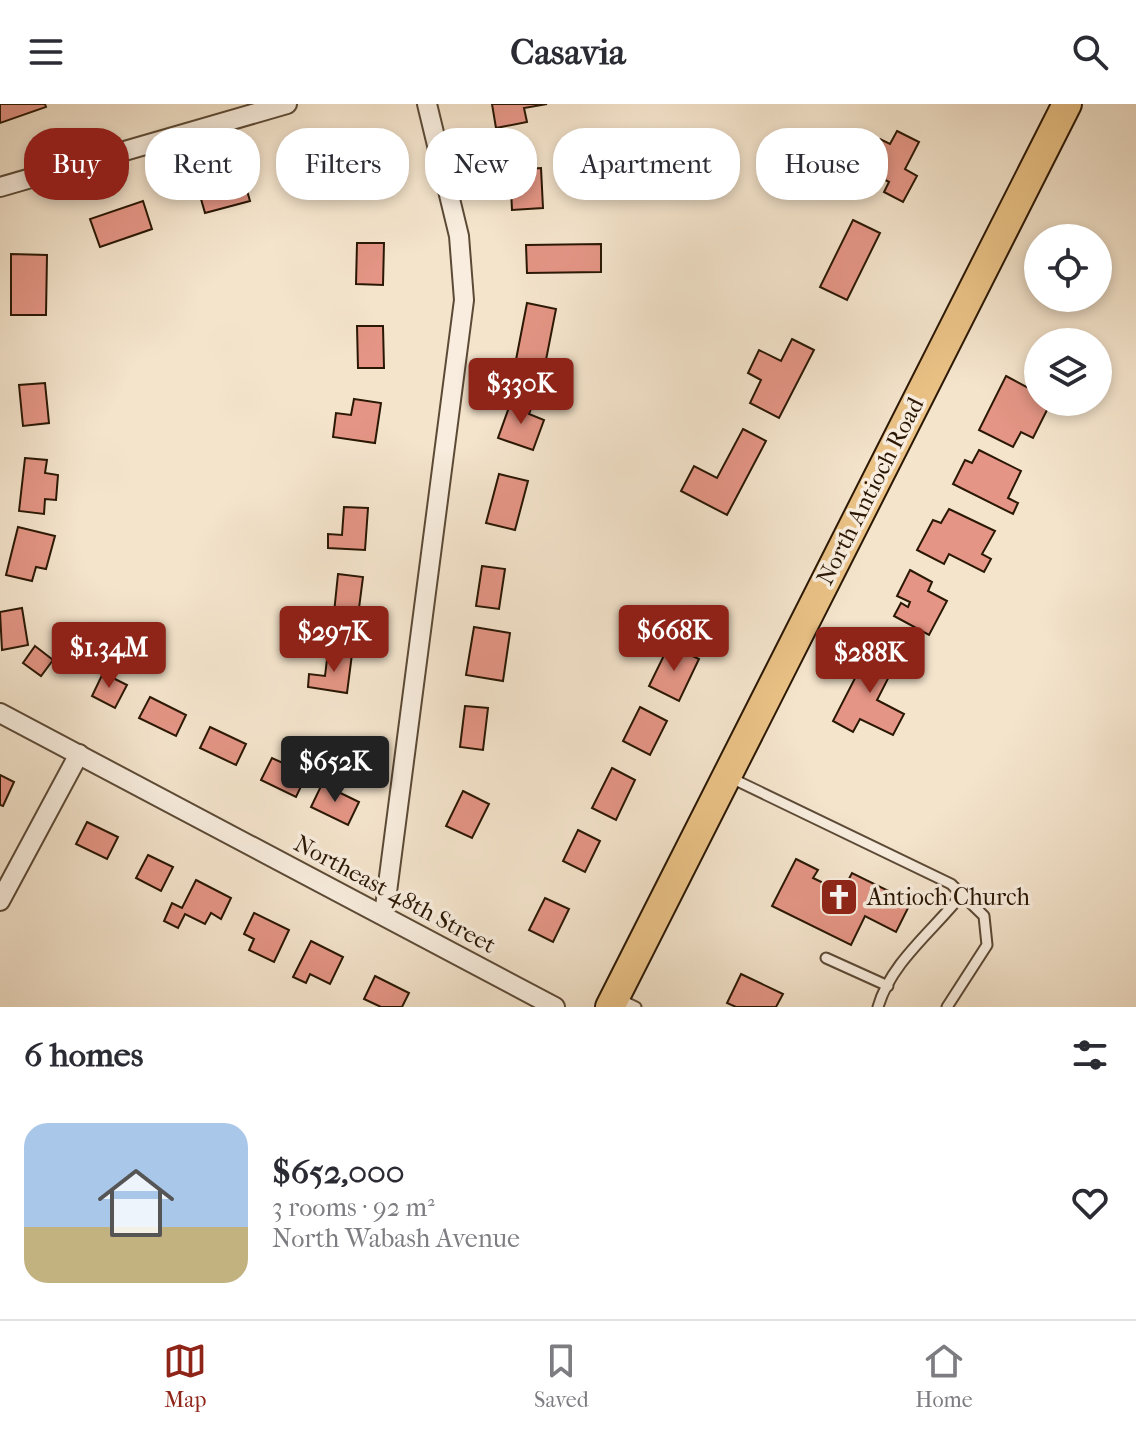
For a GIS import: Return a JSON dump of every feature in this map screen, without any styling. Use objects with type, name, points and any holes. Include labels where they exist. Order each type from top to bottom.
[{"type":"main road","name":"North Antioch Road","points":[[620,1004],[726,775],[1067,104]]},
{"type":"street","points":[[0,187],[287,104]]},
{"type":"street","points":[[384,915],[464,300],[459,236],[427,104]]},
{"type":"street","name":"Northeast 48th Street","points":[[0,713],[555,1007]]},
{"type":"street","points":[[0,901],[79,754]]},
{"type":"lane","points":[[726,775],[951,884],[984,916],[987,945],[947,1007]]},
{"type":"lane","points":[[878,1007],[898,967],[931,933],[962,894]]},
{"type":"lane","points":[[826,958],[888,986]]},
{"type":"building","points":[[0,104],[45,104],[46,107],[0,123]]},
{"type":"building","points":[[492,104],[547,104],[524,108],[527,122],[496,128]]},
{"type":"building","points":[[897,131],[919,142],[905,169],[917,176],[903,202],[888,194],[890,144]]},
{"type":"building","points":[[537,168],[541,168],[543,208],[512,210],[512,200],[537,200]]},
{"type":"building","points":[[201,200],[250,201],[205,213]]},
{"type":"building","points":[[143,201],[152,229],[100,247],[90,219]]},
{"type":"building","points":[[853,220],[880,233],[847,300],[820,287]]},
{"type":"building","points":[[357,243],[384,243],[383,285],[356,284]]},
{"type":"building","points":[[601,244],[601,272],[527,273],[526,245]]},
{"type":"building","points":[[11,254],[47,255],[46,315],[11,315]]},
{"type":"building","points":[[527,303],[556,309],[543,375],[514,370]]},
{"type":"building","points":[[357,326],[383,326],[384,368],[358,368]]},
{"type":"building","points":[[792,339],[814,350],[779,418],[750,403],[761,380],[748,373],[759,350],[781,361]]},
{"type":"building","points":[[1006,376],[1024,386],[1024,416],[1044,416],[1033,438],[1021,432],[1013,447],[979,430]]},
{"type":"building","points":[[45,383],[49,423],[23,426],[19,385]]},
{"type":"building","points":[[354,399],[381,403],[375,443],[333,437],[336,413],[351,415]]},
{"type":"building","points":[[512,399],[532,406],[529,414],[544,420],[533,450],[498,438]]},
{"type":"building","points":[[743,429],[766,441],[727,515],[681,491],[694,466],[717,478]]},
{"type":"building","points":[[979,450],[1021,471],[1008,498],[1018,503],[1013,514],[953,484],[965,460],[972,463]]},
{"type":"building","points":[[25,458],[47,460],[45,473],[58,475],[56,500],[45,499],[44,514],[19,511]]},
{"type":"building","points":[[499,474],[528,481],[515,530],[486,523]]},
{"type":"building","points":[[344,507],[368,508],[365,550],[328,548],[328,534],[342,535]]},
{"type":"building","points":[[949,509],[995,531],[982,554],[991,559],[984,572],[949,554],[944,564],[917,550],[933,520],[941,523]]},
{"type":"building","points":[[18,527],[55,536],[46,569],[36,567],[32,581],[6,575]]},
{"type":"building","points":[[482,566],[505,569],[499,609],[476,606]]},
{"type":"building","points":[[910,570],[932,582],[928,591],[947,601],[929,635],[894,616],[901,603],[908,607],[910,602],[897,596]]},
{"type":"building","points":[[338,574],[363,577],[358,616],[334,613]]},
{"type":"building","points":[[22,608],[28,645],[2,650],[0,612]]},
{"type":"building","points":[[474,627],[510,633],[503,681],[466,675]]},
{"type":"building","points":[[669,645],[699,659],[679,701],[649,686]]},
{"type":"building","points":[[872,645],[898,659],[877,700],[904,714],[893,735],[860,719],[853,732],[833,721]]},
{"type":"building","points":[[35,646],[53,660],[41,676],[23,663]]},
{"type":"building","points":[[328,651],[352,654],[347,693],[308,687],[309,674],[325,676]]},
{"type":"building","points":[[103,673],[127,685],[115,708],[92,696]]},
{"type":"building","points":[[150,697],[186,715],[176,736],[139,718]]},
{"type":"building","points":[[465,706],[488,708],[483,750],[460,747]]},
{"type":"building","points":[[640,707],[667,721],[650,755],[623,741]]},
{"type":"building","points":[[210,727],[246,744],[236,765],[200,748]]},
{"type":"building","points":[[292,749],[314,759],[296,797],[261,780],[272,758],[285,764]]},
{"type":"building","points":[[612,768],[635,780],[616,820],[592,808]]},
{"type":"building","points":[[0,775],[14,782],[3,806],[0,805]]},
{"type":"building","points":[[322,784],[359,802],[348,825],[311,807]]},
{"type":"building","points":[[463,791],[489,804],[472,838],[446,826]]},
{"type":"building","points":[[87,822],[118,837],[107,859],[76,844]]},
{"type":"building","points":[[578,830],[600,841],[585,872],[563,861]]},
{"type":"building","points":[[148,855],[173,867],[161,891],[136,878]]},
{"type":"building","name":"Antioch Church","points":[[796,859],[818,870],[813,878],[842,892],[852,873],[911,902],[896,932],[865,916],[851,945],[772,906]]},
{"type":"building","points":[[196,880],[231,898],[221,919],[211,913],[205,924],[185,914],[178,928],[164,921],[172,903],[182,908]]},
{"type":"building","points":[[545,898],[569,909],[553,942],[529,930]]},
{"type":"building","points":[[254,913],[289,930],[274,962],[249,950],[254,939],[244,934]]},
{"type":"building","points":[[311,941],[343,957],[330,984],[310,974],[306,983],[293,977]]},
{"type":"building","points":[[741,974],[783,994],[776,1007],[736,1007],[727,1003]]},
{"type":"building","points":[[375,976],[409,993],[402,1007],[381,1007],[364,999]]},
{"type":"place","name":"Antioch Church","points":[[839,897]]}]
